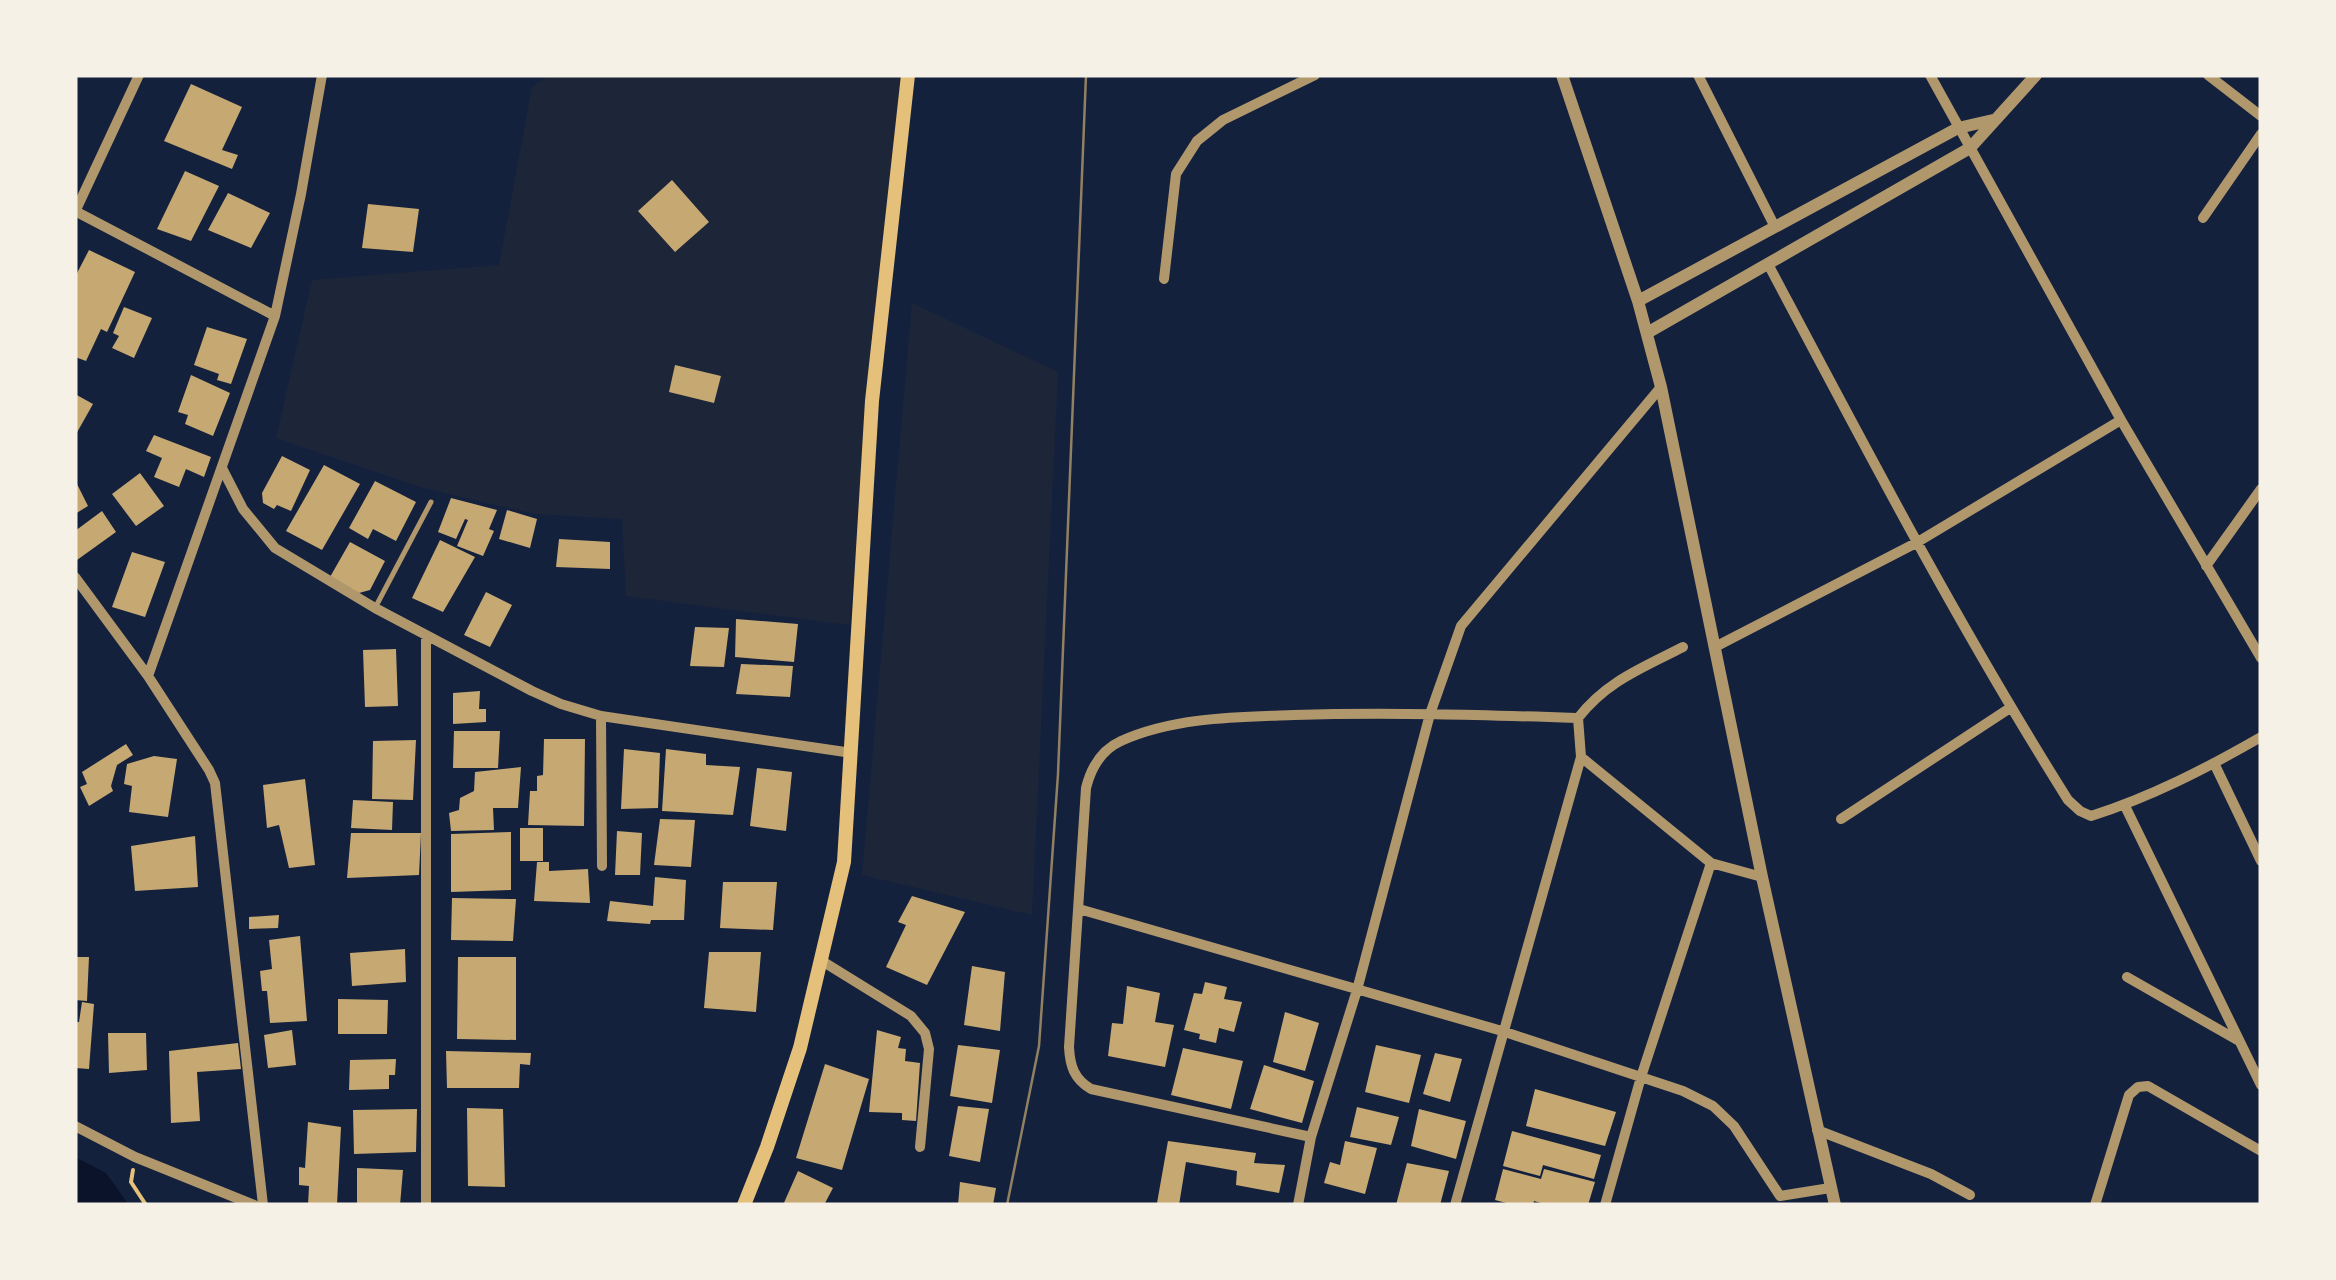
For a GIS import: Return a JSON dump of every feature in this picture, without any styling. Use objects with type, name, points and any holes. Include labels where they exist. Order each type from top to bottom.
[{"type":"main road","points":[[744,1205],[768,1147],[800,1048],[844,862],[872,401],[908,75]]},
{"type":"street","points":[[139,75],[75,212],[275,316]]},
{"type":"street","points":[[148,676],[275,316],[322,75]]},
{"type":"street","points":[[1164,279],[1176,174],[1198,142],[1224,120],[1316,75]]},
{"type":"street","points":[[1562,75],[1638,301],[1661,387],[1762,877],[1835,1205]]},
{"type":"street","points":[[1698,75],[1775,227]]},
{"type":"street","points":[[1930,75],[2122,420],[2261,658]]},
{"type":"street","points":[[1646,333],[1970,148],[2036,75]]},
{"type":"street","points":[[2208,75],[2261,116]]},
{"type":"street","points":[[1638,301],[1958,128],[1996,120]]},
{"type":"street","points":[[2203,218],[2261,134]]},
{"type":"street","points":[[1768,264],[1916,543],[2010,708],[2068,800],[2091,816],[2124,806],[2261,737]]},
{"type":"street","points":[[1298,1205],[1311,1138],[1358,990],[1430,714],[1462,626],[1661,387]]},
{"type":"street","points":[[1714,647],[1916,543],[2122,420]]},
{"type":"street","points":[[222,468],[243,509],[275,548],[375,608],[532,692],[602,716],[852,753]]},
{"type":"street","points":[[2206,566],[2261,490]]},
{"type":"street","points":[[75,577],[148,676],[216,783],[263,1205]]},
{"type":"street","points":[[426,635],[426,1205]]},
{"type":"street","points":[[1455,1205],[1581,757],[1578,718],[1612,684],[1683,647]]},
{"type":"street","points":[[1841,819],[2010,708]]},
{"type":"street","points":[[1311,1138],[1091,1089],[1080,1083],[1072,1068],[1069,1047],[1086,788],[1093,766],[1122,740],[1166,726],[1241,717],[1430,714],[1578,718]]},
{"type":"street","points":[[602,716],[602,866]]},
{"type":"street","points":[[1581,757],[1711,863],[1762,877]]},
{"type":"street","points":[[2214,763],[2261,861]]},
{"type":"street","points":[[2124,806],[2261,1085]]},
{"type":"street","points":[[1605,1205],[1641,1077],[1711,863]]},
{"type":"street","points":[[1078,909],[1502,1032],[1683,1091],[1713,1106],[1734,1126],[1778,1201],[1830,1188]]},
{"type":"street","points":[[822,961],[911,1016],[925,1032],[929,1048],[920,1148]]},
{"type":"street","points":[[2126,977],[2240,1041]]},
{"type":"street","points":[[2095,1205],[2129,1095],[2138,1087],[2148,1086],[2261,1150]]},
{"type":"street","points":[[75,1126],[135,1157],[254,1205]]},
{"type":"street","points":[[1817,1130],[1931,1174],[1970,1194]]},
{"type":"lane","points":[[375,608],[432,502]]},
{"type":"path","points":[[135,1157],[130,1182],[146,1205]]},
{"type":"shaded area","points":[[550,75],[904,75],[849,625],[626,596],[622,519],[535,514],[423,488],[276,438],[312,280],[499,265],[532,87]]},
{"type":"shaded area","points":[[912,303],[1058,372],[1032,915],[862,875]]},
{"type":"shaded area","points":[[75,1157],[106,1173],[129,1205],[75,1205]]},
{"type":"building","points":[[191,84],[242,107],[222,150],[238,155],[232,169],[164,141]]},
{"type":"building","points":[[185,171],[219,186],[191,241],[157,229]]},
{"type":"building","points":[[672,180],[709,222],[675,252],[638,211]]},
{"type":"building","points":[[228,193],[270,213],[251,248],[208,230]]},
{"type":"building","points":[[368,204],[419,209],[413,252],[362,248]]},
{"type":"building","points":[[89,250],[135,272],[107,332],[101,329],[86,361],[75,357],[75,277]]},
{"type":"building","points":[[124,307],[152,318],[134,358],[112,348],[119,336],[113,333]]},
{"type":"building","points":[[207,327],[247,339],[231,384],[217,380],[219,374],[194,365]]},
{"type":"building","points":[[675,365],[721,376],[714,403],[669,392]]},
{"type":"building","points":[[191,375],[230,393],[213,436],[185,424],[188,415],[178,412]]},
{"type":"building","points":[[75,394],[93,404],[75,436]]},
{"type":"building","points":[[154,435],[211,457],[204,477],[186,469],[179,487],[154,477],[162,458],[146,451]]},
{"type":"building","points":[[282,456],[310,470],[291,511],[263,503],[262,493]]},
{"type":"building","points":[[324,465],[360,484],[322,550],[286,531]]},
{"type":"building","points":[[140,473],[164,506],[136,526],[112,494]]},
{"type":"building","points":[[75,480],[88,506],[75,514]]},
{"type":"building","points":[[375,481],[416,502],[396,541],[373,529],[368,539],[349,528]]},
{"type":"building","points":[[451,498],[497,510],[489,529],[494,531],[483,556],[457,546],[468,520],[465,519],[456,539],[438,532]]},
{"type":"building","points":[[507,510],[537,519],[530,548],[499,539]]},
{"type":"building","points":[[102,511],[116,532],[77,560],[75,531]]},
{"type":"building","points":[[559,539],[610,542],[610,569],[556,567]]},
{"type":"building","points":[[440,540],[475,557],[443,612],[412,598]]},
{"type":"building","points":[[350,542],[385,561],[370,590],[359,593],[330,577]]},
{"type":"building","points":[[132,552],[165,562],[145,617],[112,607]]},
{"type":"building","points":[[486,592],[512,605],[490,647],[464,635]]},
{"type":"building","points":[[736,619],[798,624],[794,662],[735,657]]},
{"type":"building","points":[[695,627],[729,628],[724,667],[690,666]]},
{"type":"building","points":[[396,649],[398,706],[365,707],[363,650]]},
{"type":"building","points":[[741,664],[793,666],[790,697],[736,694]]},
{"type":"building","points":[[480,691],[479,709],[486,709],[486,722],[453,724],[453,693]]},
{"type":"building","points":[[454,731],[500,731],[498,768],[453,768]]},
{"type":"building","points":[[544,739],[585,739],[584,826],[528,825],[530,791],[537,791],[537,776],[543,775]]},
{"type":"building","points":[[416,740],[413,800],[372,799],[373,741]]},
{"type":"building","points":[[126,744],[133,755],[117,765],[113,791],[89,806],[80,787],[87,784],[82,772]]},
{"type":"building","points":[[624,749],[660,753],[658,808],[621,809]]},
{"type":"building","points":[[666,749],[706,754],[706,765],[740,767],[733,815],[662,811]]},
{"type":"building","points":[[154,756],[177,759],[168,817],[129,812],[132,786],[124,784],[127,764]]},
{"type":"building","points":[[521,767],[518,808],[493,808],[494,830],[451,831],[449,813],[459,810],[460,798],[474,791],[475,772]]},
{"type":"building","points":[[757,768],[792,772],[786,831],[750,826]]},
{"type":"building","points":[[305,779],[315,865],[289,868],[279,825],[267,828],[263,785]]},
{"type":"building","points":[[353,800],[393,802],[392,830],[351,828]]},
{"type":"building","points":[[660,819],[695,820],[691,867],[654,865]]},
{"type":"building","points":[[520,828],[543,828],[543,861],[520,861]]},
{"type":"building","points":[[617,831],[642,833],[640,875],[615,875]]},
{"type":"building","points":[[511,832],[511,890],[451,892],[451,834]]},
{"type":"building","points":[[351,833],[421,833],[419,875],[347,878]]},
{"type":"building","points":[[195,836],[198,887],[135,891],[131,846]]},
{"type":"building","points":[[537,862],[549,862],[549,871],[588,869],[590,903],[534,901]]},
{"type":"building","points":[[655,877],[686,880],[684,920],[651,920],[650,924],[607,921],[610,901],[653,906]]},
{"type":"building","points":[[723,882],[777,882],[773,930],[720,928]]},
{"type":"building","points":[[912,896],[965,912],[927,985],[886,967],[906,925],[898,922]]},
{"type":"building","points":[[452,898],[516,899],[513,941],[451,940]]},
{"type":"building","points":[[279,915],[278,928],[249,929],[249,917]]},
{"type":"building","points":[[300,936],[307,1021],[270,1023],[267,991],[262,991],[260,971],[272,969],[269,940]]},
{"type":"building","points":[[405,949],[406,982],[352,986],[350,953]]},
{"type":"building","points":[[709,952],[761,952],[756,1012],[704,1008]]},
{"type":"building","points":[[75,957],[89,957],[87,1001],[75,1000]]},
{"type":"building","points":[[458,957],[516,957],[516,1040],[457,1039]]},
{"type":"building","points":[[972,966],[1005,972],[1000,1031],[964,1025]]},
{"type":"building","points":[[1205,982],[1227,987],[1224,999],[1242,1002],[1234,1032],[1219,1028],[1216,1043],[1184,1030],[1194,993],[1202,994]]},
{"type":"building","points":[[1127,986],[1160,993],[1155,1022],[1174,1025],[1165,1067],[1108,1056],[1112,1023],[1123,1024]]},
{"type":"building","points":[[338,999],[388,1000],[387,1034],[338,1034]]},
{"type":"building","points":[[82,1002],[94,1004],[89,1069],[75,1068],[75,1022],[79,1022]]},
{"type":"building","points":[[1285,1012],[1319,1023],[1305,1071],[1273,1062]]},
{"type":"building","points":[[292,1030],[296,1065],[268,1068],[264,1035]]},
{"type":"building","points":[[877,1030],[901,1037],[898,1048],[906,1049],[905,1061],[920,1063],[916,1121],[902,1120],[902,1113],[869,1112]]},
{"type":"building","points":[[108,1033],[146,1033],[147,1070],[109,1073]]},
{"type":"building","points":[[238,1043],[241,1069],[197,1072],[200,1121],[171,1123],[169,1051]]},
{"type":"building","points":[[958,1045],[1000,1050],[992,1103],[950,1096]]},
{"type":"building","points":[[1376,1045],[1421,1055],[1409,1103],[1365,1092]]},
{"type":"building","points":[[1183,1048],[1243,1061],[1231,1109],[1171,1095]]},
{"type":"building","points":[[446,1051],[531,1053],[530,1065],[520,1064],[519,1088],[447,1088]]},
{"type":"building","points":[[1435,1053],[1462,1059],[1450,1102],[1423,1094]]},
{"type":"building","points":[[396,1059],[395,1075],[389,1075],[389,1089],[349,1090],[350,1060]]},
{"type":"building","points":[[825,1064],[869,1079],[842,1170],[796,1158]]},
{"type":"building","points":[[1264,1065],[1314,1081],[1302,1123],[1250,1109]]},
{"type":"building","points":[[1535,1089],[1616,1112],[1605,1146],[1526,1126]]},
{"type":"building","points":[[958,1106],[989,1109],[980,1162],[949,1156]]},
{"type":"building","points":[[1357,1107],[1399,1117],[1391,1145],[1350,1137]]},
{"type":"building","points":[[467,1108],[503,1109],[505,1187],[468,1186]]},
{"type":"building","points":[[417,1109],[416,1152],[354,1154],[353,1110]]},
{"type":"building","points":[[1419,1109],[1466,1121],[1456,1159],[1411,1146]]},
{"type":"building","points":[[308,1122],[341,1127],[337,1205],[308,1205],[309,1186],[299,1185],[299,1167],[305,1168]]},
{"type":"building","points":[[1512,1131],[1601,1155],[1594,1179],[1543,1165],[1540,1176],[1503,1166]]},
{"type":"building","points":[[1168,1141],[1256,1153],[1254,1163],[1285,1165],[1279,1193],[1236,1185],[1237,1171],[1186,1162],[1179,1205],[1157,1203]]},
{"type":"building","points":[[1345,1141],[1377,1148],[1365,1194],[1324,1183],[1330,1162],[1340,1165]]},
{"type":"building","points":[[1407,1163],[1449,1171],[1440,1205],[1396,1205]]},
{"type":"building","points":[[357,1168],[403,1170],[400,1205],[357,1205]]},
{"type":"building","points":[[1503,1169],[1541,1179],[1544,1169],[1595,1182],[1588,1205],[1534,1201],[1533,1205],[1514,1205],[1495,1200]]},
{"type":"building","points":[[798,1171],[833,1188],[824,1205],[783,1205]]},
{"type":"building","points":[[960,1182],[996,1188],[993,1205],[958,1205]]},
{"type":"tram line","points":[[1007,1205],[1039,1046],[1058,774],[1086,75]]}]
